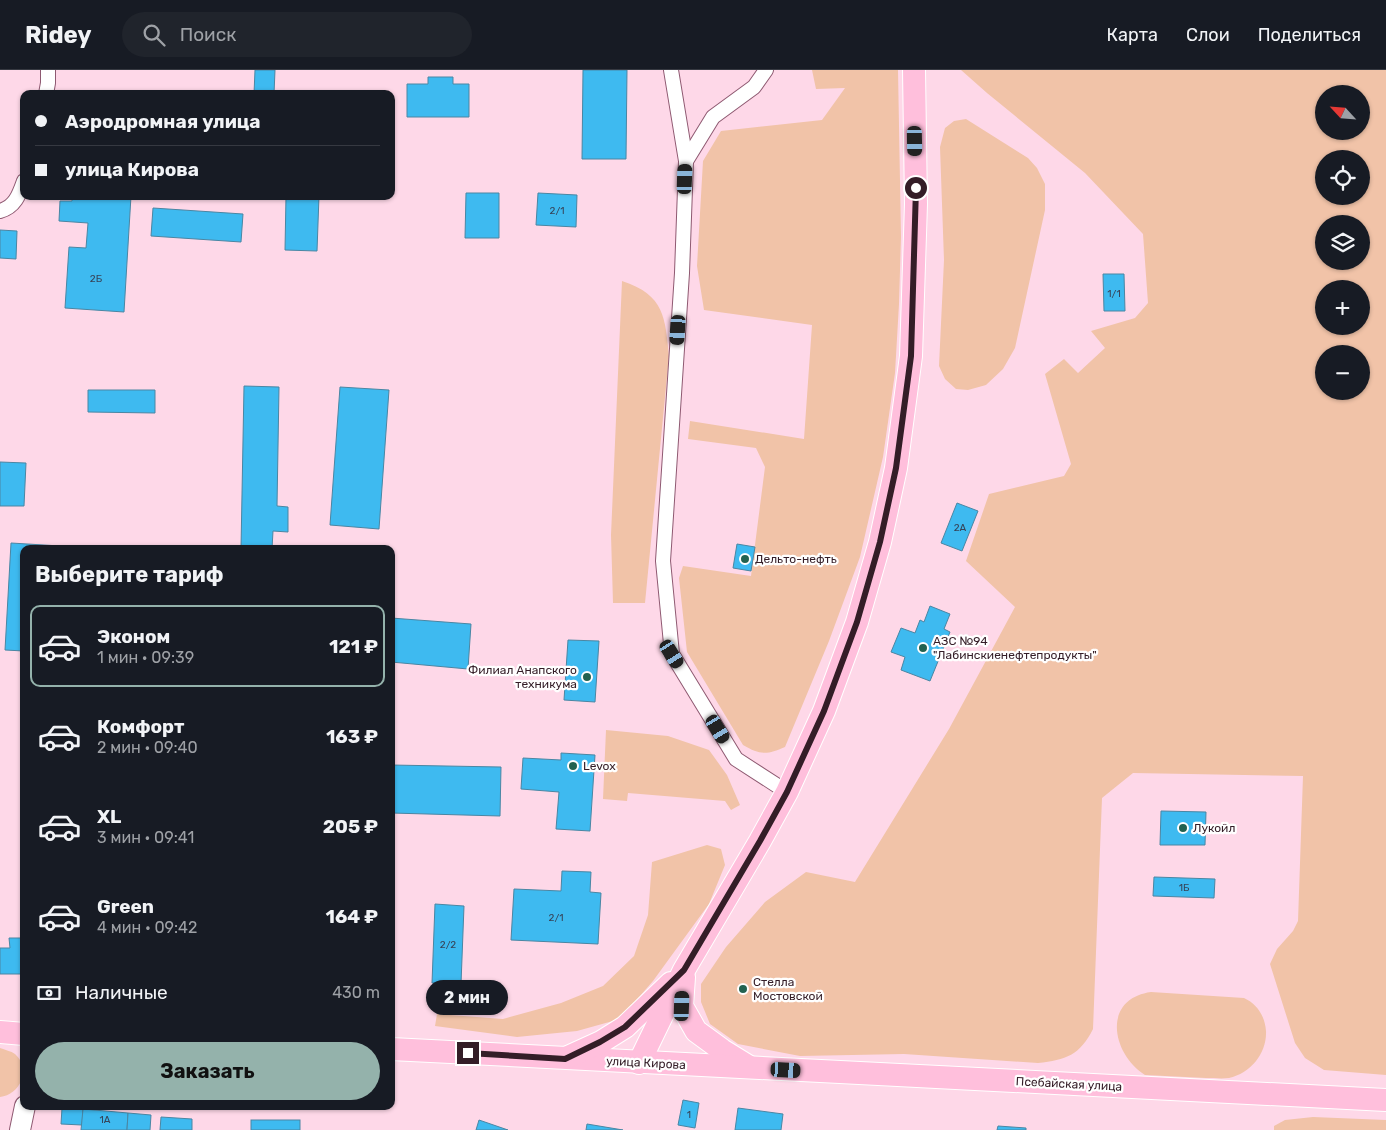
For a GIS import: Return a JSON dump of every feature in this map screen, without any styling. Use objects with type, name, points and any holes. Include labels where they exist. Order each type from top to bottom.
[{"type":"main road","points":[[639,1063],[684,970],[787,792],[824,711],[857,622],[880,542],[896,468],[911,356],[916,204],[914,70]]},
{"type":"main road","points":[[565,1059],[625,1027],[684,970]]},
{"type":"main road","points":[[684,970],[682,1006],[696,1031],[722,1050],[752,1068]]},
{"type":"main road","points":[[0,1032],[20,1034]]},
{"type":"main road","name":"улица Кирова","points":[[395,1049],[752,1068]]},
{"type":"main road","name":"Псебайская улица","points":[[752,1068],[1386,1100]]},
{"type":"street","points":[[47,90],[48,70]]},
{"type":"street","points":[[671,70],[686,161],[682,273],[664,561],[672,654],[736,759],[787,792]]},
{"type":"street","points":[[686,161],[713,117],[754,87],[766,70]]},
{"type":"street","points":[[0,211],[8,209],[20,194]]},
{"type":"street","points":[[20,1130],[24,1110]]},
{"type":"shaded area","points":[[812,70],[898,70],[901,237],[895,373],[883,457],[860,557],[829,641],[785,747],[764,753],[754,751],[743,745],[687,652],[679,578],[683,566],[751,576],[765,467],[756,448],[688,439],[690,421],[804,439],[812,325],[704,310],[697,266],[703,161],[721,131],[822,120],[845,88],[816,89]]},
{"type":"shaded area","points":[[961,70],[1386,70],[1386,1075],[1324,1070],[1305,1058],[1295,1043],[1270,964],[1277,949],[1293,931],[1298,921],[1303,776],[1133,773],[1102,798],[1093,1029],[1083,1045],[1064,1058],[1038,1063],[904,1054],[800,1056],[738,1044],[710,1024],[701,1002],[701,984],[726,947],[765,902],[806,872],[855,882],[949,729],[1015,607],[966,561],[989,494],[1064,476],[1071,464],[1045,374],[1064,359],[1078,373],[1105,348],[1091,331],[1135,318],[1148,303],[1143,234],[1085,173]]},
{"type":"shaded area","points":[[966,119],[1028,158],[1037,168],[1045,184],[1045,210],[1015,348],[1003,369],[986,385],[968,390],[956,389],[945,379],[939,366],[944,260],[940,147],[945,128],[954,121]]},
{"type":"shaded area","points":[[622,281],[647,293],[655,301],[664,319],[669,356],[645,603],[613,603],[611,535]]},
{"type":"shaded area","points":[[606,730],[668,736],[709,750],[727,775],[740,805],[731,810],[725,801],[628,793],[627,801],[603,799]]},
{"type":"shaded area","points":[[707,845],[721,849],[725,865],[709,904],[653,981],[620,1019],[577,1031],[517,1037],[435,1026],[437,1014],[503,1019],[561,1003],[603,986],[634,956],[648,915],[652,862]]},
{"type":"shaded area","points":[[1151,992],[1244,998],[1260,1011],[1264,1020],[1266,1039],[1261,1054],[1251,1067],[1229,1078],[1145,1075],[1133,1065],[1125,1054],[1119,1041],[1117,1028],[1119,1016],[1125,1005],[1135,997]]},
{"type":"shaded area","points":[[0,1048],[15,1054],[20,1060],[20,1082],[13,1092],[0,1097]]},
{"type":"shaded area","points":[[1313,1117],[1386,1120],[1386,1130],[1274,1130],[1274,1126],[1285,1120]]},
{"type":"building","points":[[255,70],[275,70],[274,90],[254,90]]},
{"type":"building","points":[[583,70],[627,70],[626,159],[582,159]]},
{"type":"building","points":[[428,77],[453,77],[453,84],[469,84],[469,117],[407,117],[407,84],[428,84]]},
{"type":"building","points":[[466,193],[499,193],[499,238],[465,238]]},
{"type":"building","points":[[538,193],[577,195],[576,227],[536,225]]},
{"type":"building","points":[[131,200],[124,312],[65,308],[69,247],[86,248],[88,223],[59,221],[60,201]]},
{"type":"building","points":[[286,200],[319,200],[317,251],[285,250]]},
{"type":"building","points":[[153,208],[243,214],[241,242],[151,236]]},
{"type":"building","points":[[0,230],[17,231],[16,259],[0,258]]},
{"type":"building","points":[[1103,274],[1124,274],[1125,311],[1104,311]]},
{"type":"building","points":[[244,386],[279,387],[277,506],[288,507],[288,532],[273,531],[272,545],[241,545]]},
{"type":"building","points":[[340,387],[389,390],[379,529],[330,525]]},
{"type":"building","points":[[88,390],[155,390],[155,413],[88,412]]},
{"type":"building","points":[[0,462],[26,463],[24,506],[0,506]]},
{"type":"building","points":[[957,503],[978,511],[962,551],[941,543]]},
{"type":"building","points":[[11,543],[44,545],[20,545],[20,651],[5,650]]},
{"type":"building","points":[[737,544],[755,547],[751,571],[733,568]]},
{"type":"building","points":[[930,606],[950,614],[944,629],[950,632],[930,681],[901,670],[905,657],[891,652],[901,628],[915,633],[920,620],[924,622]]},
{"type":"building","points":[[395,618],[471,624],[468,669],[395,662]]},
{"type":"building","points":[[568,640],[599,641],[595,702],[564,700]]},
{"type":"building","points":[[561,753],[595,755],[590,831],[556,829],[559,792],[521,789],[523,758],[561,760]]},
{"type":"building","points":[[395,765],[501,767],[500,816],[395,813]]},
{"type":"building","name":"Лукойл","points":[[1161,811],[1206,812],[1205,845],[1160,845]]},
{"type":"building","points":[[562,871],[591,872],[590,892],[601,893],[598,944],[511,940],[514,889],[561,891]]},
{"type":"building","points":[[1154,877],[1215,879],[1214,898],[1153,896]]},
{"type":"building","points":[[435,904],[464,906],[461,984],[432,983]]},
{"type":"building","points":[[9,938],[20,938],[20,974],[0,974],[0,948],[10,948]]},
{"type":"building","points":[[683,1100],[699,1103],[695,1128],[678,1125]]},
{"type":"building","points":[[738,1108],[783,1114],[781,1130],[735,1130]]},
{"type":"building","points":[[62,1110],[83,1110],[82,1125],[61,1124]]},
{"type":"building","points":[[83,1110],[128,1113],[127,1130],[81,1130]]},
{"type":"building","points":[[128,1113],[151,1115],[150,1130],[127,1130]]},
{"type":"building","points":[[161,1117],[192,1119],[192,1130],[160,1130]]},
{"type":"building","points":[[251,1120],[300,1120],[300,1130],[251,1130]]},
{"type":"building","points":[[479,1120],[508,1130],[476,1130]]},
{"type":"building","points":[[587,1124],[623,1130],[586,1130]]},
{"type":"building","points":[[998,1126],[1026,1128],[1026,1130],[997,1130]]},
{"type":"place","name":"Дельто-нефть","points":[[745,559]]},
{"type":"place","name":"АЗС №94 \"Лабинскиенефтепродукты\"","points":[[923,648]]},
{"type":"place","name":"Филиал Анапского техникума","points":[[587,677]]},
{"type":"place","name":"Levox","points":[[573,766]]},
{"type":"place","name":"Лукойл","points":[[1183,828]]},
{"type":"place","name":"Стелла Мостовской","points":[[743,989]]},
{"type":"route","points":[[468,1053],[565,1059],[625,1027],[684,970],[787,792],[824,711],[857,622],[880,542],[896,468],[911,356],[916,188]]}]
